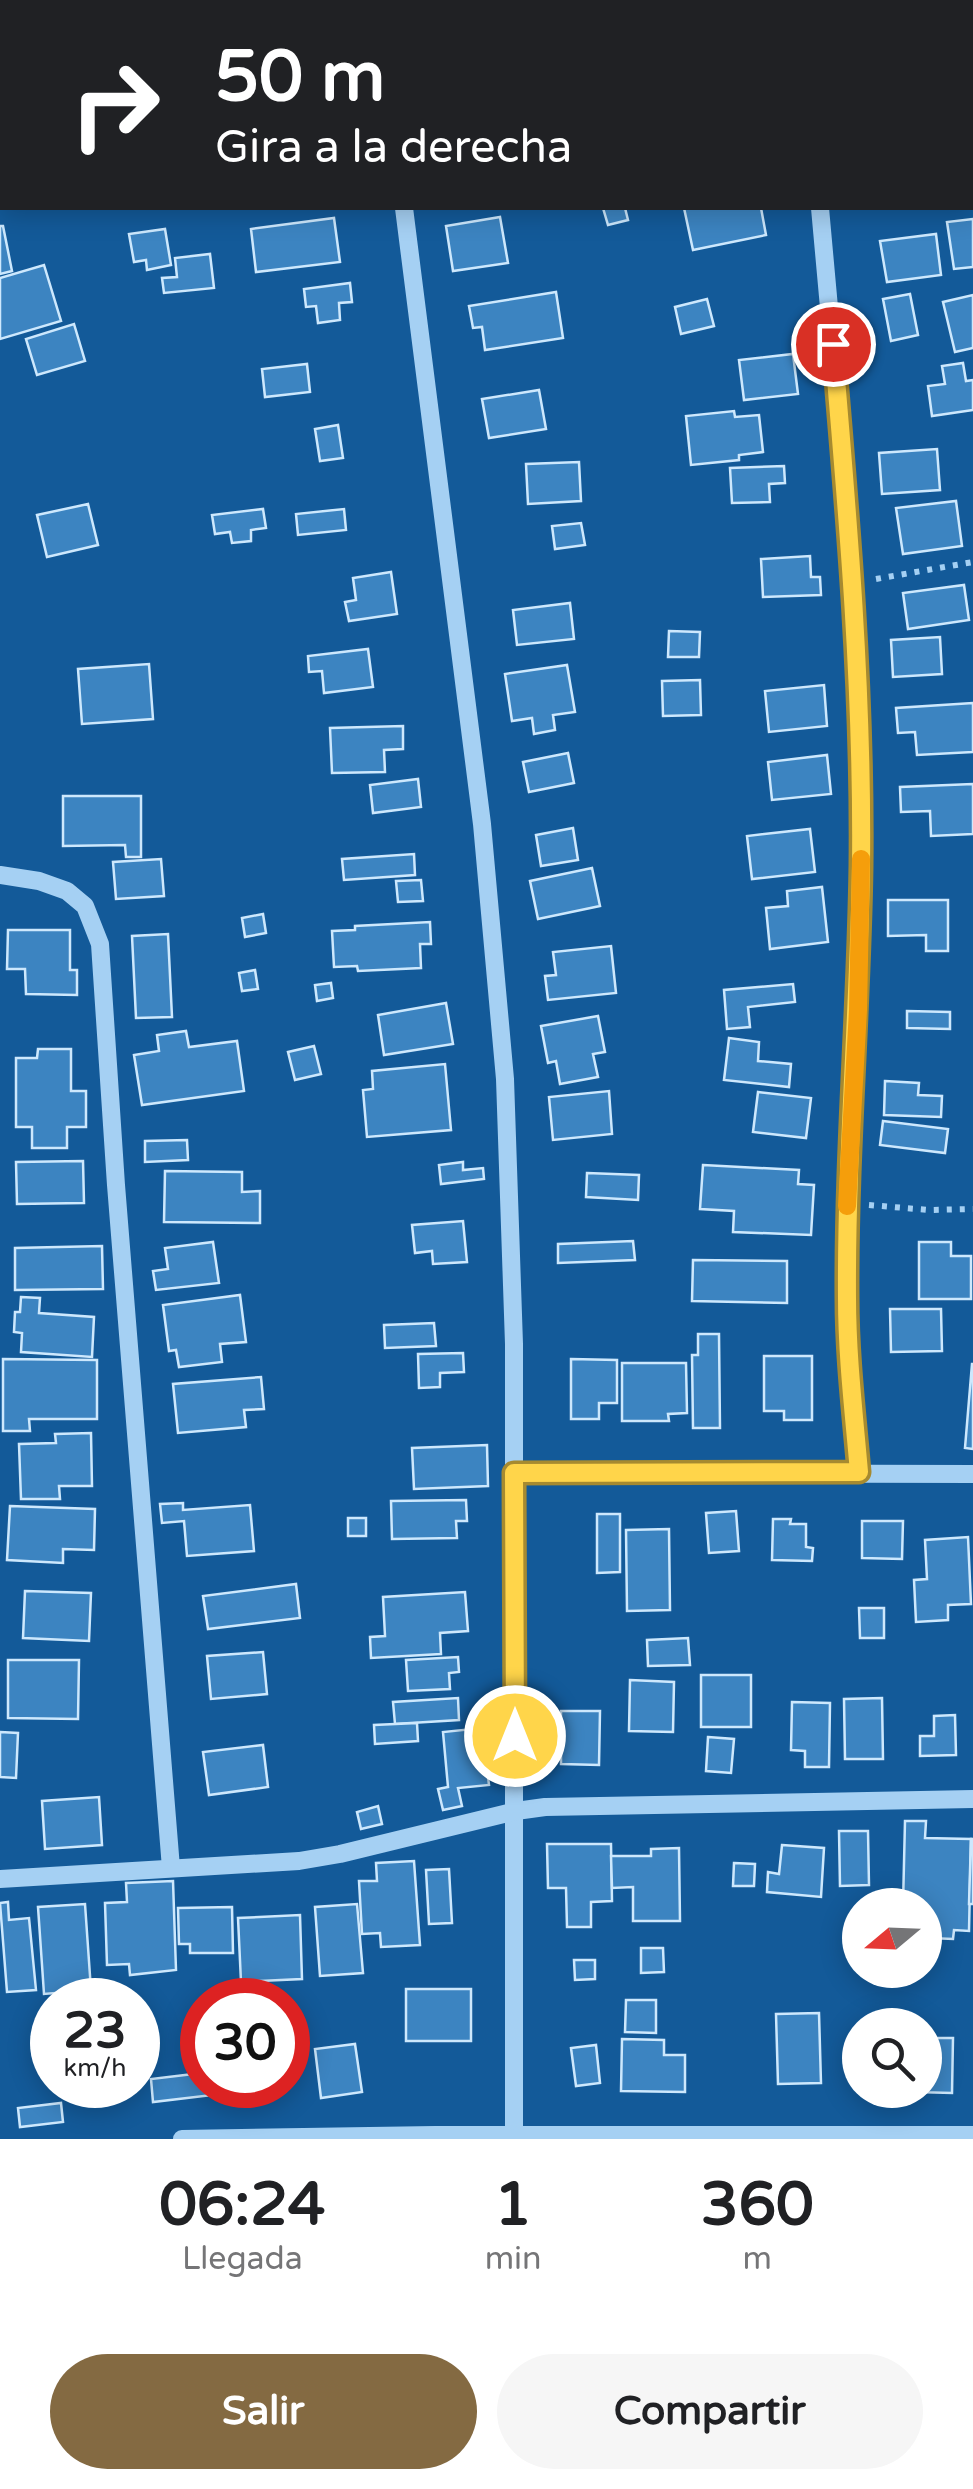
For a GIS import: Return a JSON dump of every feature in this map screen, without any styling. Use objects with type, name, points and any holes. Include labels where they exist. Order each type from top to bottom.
[{"type":"street","points":[[404,210],[482,824],[505,1079],[514,1344],[514,2137]]},
{"type":"street","points":[[820,210],[854,584],[861,862],[848,1203],[849,1359],[859,1472]]},
{"type":"street","points":[[0,875],[39,881],[67,891],[85,906],[100,944],[171,1868]]},
{"type":"street","points":[[514,1473],[973,1474]]},
{"type":"street","points":[[0,1879],[282,1862],[340,1854],[544,1807],[973,1798]]},
{"type":"street","points":[[182,2139],[973,2135]]},
{"type":"path","points":[[854,584],[973,562]]},
{"type":"path","points":[[848,1203],[930,1210],[973,1209]]},
{"type":"building","points":[[604,210],[626,210],[628,220],[608,225]]},
{"type":"building","points":[[684,210],[761,210],[766,235],[693,250]]},
{"type":"building","points":[[500,217],[508,263],[453,271],[446,226]]},
{"type":"building","points":[[334,218],[340,262],[256,272],[251,229]]},
{"type":"building","points":[[973,219],[973,267],[954,269],[947,222]]},
{"type":"building","points":[[0,226],[12,271],[0,274]]},
{"type":"building","points":[[165,229],[171,265],[147,270],[146,260],[134,262],[129,234]]},
{"type":"building","points":[[936,234],[941,275],[887,282],[880,241]]},
{"type":"building","points":[[210,254],[214,288],[164,293],[162,278],[177,277],[175,258]]},
{"type":"building","points":[[44,265],[61,321],[0,339],[0,278]]},
{"type":"building","points":[[350,283],[352,302],[339,303],[340,320],[318,323],[316,306],[306,307],[304,289]]},
{"type":"building","points":[[556,292],[563,338],[485,350],[482,327],[473,328],[469,306]]},
{"type":"building","points":[[910,294],[918,335],[891,341],[883,299]]},
{"type":"building","points":[[973,295],[973,348],[955,352],[943,302]]},
{"type":"building","points":[[707,299],[714,326],[681,334],[675,307]]},
{"type":"building","points":[[74,324],[85,361],[37,375],[26,339]]},
{"type":"building","points":[[793,354],[798,394],[744,400],[739,360]]},
{"type":"building","points":[[963,363],[966,381],[973,380],[973,410],[932,416],[928,386],[945,384],[942,366]]},
{"type":"building","points":[[307,364],[310,392],[265,397],[262,369]]},
{"type":"building","points":[[539,390],[546,429],[489,438],[482,399]]},
{"type":"building","points":[[734,411],[735,417],[759,415],[763,452],[739,455],[739,460],[691,465],[686,416]]},
{"type":"building","points":[[338,425],[343,458],[320,461],[315,429]]},
{"type":"building","points":[[937,449],[940,490],[882,494],[879,453]]},
{"type":"building","points":[[579,462],[581,501],[528,504],[526,464]]},
{"type":"building","points":[[784,466],[785,483],[769,484],[770,502],[732,503],[730,468]]},
{"type":"building","points":[[956,501],[962,546],[903,554],[896,508]]},
{"type":"building","points":[[88,504],[98,545],[47,557],[37,515]]},
{"type":"building","points":[[263,509],[266,528],[251,530],[251,541],[232,543],[230,532],[215,534],[212,515]]},
{"type":"building","points":[[344,509],[346,530],[298,535],[296,514]]},
{"type":"building","points":[[581,523],[585,545],[555,549],[552,526]]},
{"type":"building","points":[[810,556],[811,577],[820,577],[821,595],[763,597],[761,559]]},
{"type":"building","points":[[391,572],[397,614],[349,621],[345,602],[356,600],[353,578]]},
{"type":"building","points":[[964,585],[969,620],[908,629],[903,593]]},
{"type":"building","points":[[570,603],[574,639],[517,645],[513,610]]},
{"type":"building","points":[[669,631],[700,632],[699,657],[668,657]]},
{"type":"building","points":[[940,637],[942,674],[893,677],[891,640]]},
{"type":"building","points":[[368,649],[373,687],[324,693],[322,671],[309,672],[308,656]]},
{"type":"building","points":[[149,664],[153,719],[82,724],[78,669]]},
{"type":"building","points":[[567,665],[575,712],[553,715],[555,730],[534,734],[532,718],[512,721],[505,674]]},
{"type":"building","points":[[700,680],[701,715],[663,716],[662,681]]},
{"type":"building","points":[[824,685],[827,726],[769,732],[765,691]]},
{"type":"building","points":[[973,703],[973,752],[917,755],[915,732],[898,733],[896,708]]},
{"type":"building","points":[[403,726],[403,749],[384,750],[385,772],[332,773],[330,728]]},
{"type":"building","points":[[568,753],[574,783],[529,792],[523,762]]},
{"type":"building","points":[[827,755],[831,794],[772,800],[768,762]]},
{"type":"building","points":[[418,779],[421,807],[373,813],[370,785]]},
{"type":"building","points":[[973,784],[973,834],[931,836],[930,811],[901,812],[900,787]]},
{"type":"building","points":[[63,796],[141,796],[141,857],[126,857],[125,845],[63,846]]},
{"type":"building","points":[[573,828],[578,860],[541,866],[536,835]]},
{"type":"building","points":[[810,829],[815,872],[752,879],[747,836]]},
{"type":"building","points":[[414,854],[415,875],[344,880],[342,859]]},
{"type":"building","points":[[161,859],[164,896],[116,899],[113,862]]},
{"type":"building","points":[[592,868],[600,906],[538,919],[530,881]]},
{"type":"building","points":[[421,880],[423,901],[398,902],[396,881]]},
{"type":"building","points":[[822,887],[828,942],[770,949],[766,908],[788,906],[787,891]]},
{"type":"building","points":[[888,900],[948,900],[948,951],[926,951],[926,935],[888,936]]},
{"type":"building","points":[[263,914],[266,933],[245,937],[242,918]]},
{"type":"building","points":[[430,922],[431,944],[420,944],[421,968],[358,971],[357,966],[334,967],[332,931]]},
{"type":"building","points":[[8,930],[70,930],[70,970],[77,970],[77,995],[26,994],[25,969],[7,969]]},
{"type":"building","points":[[168,934],[172,1017],[136,1018],[132,936]]},
{"type":"building","points":[[611,946],[616,993],[548,1000],[545,976],[556,975],[553,952]]},
{"type":"building","points":[[255,970],[258,989],[242,991],[239,973]]},
{"type":"building","points":[[331,983],[333,998],[317,1001],[315,985]]},
{"type":"building","points":[[793,984],[795,1002],[748,1007],[750,1027],[727,1029],[724,990]]},
{"type":"building","points":[[446,1003],[453,1044],[384,1055],[378,1015]]},
{"type":"building","points":[[907,1011],[950,1012],[950,1029],[907,1028]]},
{"type":"building","points":[[598,1016],[605,1052],[593,1054],[598,1077],[560,1084],[556,1061],[548,1063],[541,1026]]},
{"type":"building","points":[[186,1031],[189,1047],[237,1041],[244,1091],[142,1105],[134,1055],[159,1051],[157,1035]]},
{"type":"building","points":[[729,1038],[759,1042],[758,1061],[791,1064],[789,1087],[724,1080]]},
{"type":"building","points":[[314,1046],[321,1074],[295,1080],[288,1052]]},
{"type":"building","points":[[38,1049],[71,1049],[71,1091],[86,1091],[86,1127],[67,1127],[67,1148],[32,1148],[32,1127],[16,1127],[16,1058],[37,1058]]},
{"type":"building","points":[[445,1064],[451,1130],[367,1137],[363,1090],[373,1089],[372,1071]]},
{"type":"building","points":[[885,1081],[919,1083],[918,1095],[942,1096],[941,1117],[884,1115]]},
{"type":"building","points":[[609,1091],[612,1134],[553,1140],[549,1097]]},
{"type":"building","points":[[758,1092],[811,1098],[806,1138],[753,1132]]},
{"type":"building","points":[[883,1121],[948,1129],[945,1153],[880,1145]]},
{"type":"building","points":[[187,1140],[188,1160],[145,1162],[145,1141]]},
{"type":"building","points":[[83,1161],[84,1203],[17,1204],[16,1162]]},
{"type":"building","points":[[463,1162],[463,1170],[483,1168],[484,1179],[441,1184],[439,1165]]},
{"type":"building","points":[[703,1165],[799,1170],[798,1184],[814,1185],[811,1235],[733,1232],[734,1211],[700,1209]]},
{"type":"building","points":[[165,1171],[242,1172],[242,1192],[260,1191],[260,1223],[164,1222]]},
{"type":"building","points":[[587,1173],[639,1175],[638,1200],[586,1197]]},
{"type":"building","points":[[463,1221],[467,1262],[433,1264],[432,1251],[415,1253],[412,1225]]},
{"type":"building","points":[[633,1241],[635,1260],[558,1263],[558,1244]]},
{"type":"building","points":[[213,1242],[219,1283],[156,1290],[153,1271],[168,1269],[165,1248]]},
{"type":"building","points":[[919,1242],[951,1242],[951,1256],[971,1256],[971,1299],[919,1299]]},
{"type":"building","points":[[102,1246],[103,1289],[15,1290],[15,1248]]},
{"type":"building","points":[[693,1260],[787,1261],[787,1303],[692,1301]]},
{"type":"building","points":[[240,1295],[246,1342],[220,1344],[222,1362],[179,1367],[176,1350],[169,1351],[163,1305]]},
{"type":"building","points":[[21,1297],[40,1298],[39,1313],[94,1317],[92,1357],[21,1352],[22,1333],[14,1332]]},
{"type":"building","points":[[890,1309],[941,1309],[942,1351],[891,1352]]},
{"type":"building","points":[[434,1323],[436,1346],[385,1348],[384,1325]]},
{"type":"building","points":[[698,1334],[719,1334],[720,1428],[693,1428],[692,1355],[698,1355]]},
{"type":"building","points":[[463,1353],[464,1372],[440,1373],[440,1387],[419,1388],[418,1354]]},
{"type":"building","points":[[764,1356],[812,1356],[812,1420],[784,1420],[784,1411],[764,1411]]},
{"type":"building","points":[[3,1359],[97,1360],[97,1419],[29,1419],[30,1431],[3,1431]]},
{"type":"building","points":[[571,1359],[617,1360],[617,1403],[599,1403],[599,1419],[571,1419]]},
{"type":"building","points":[[622,1363],[686,1363],[687,1413],[668,1414],[669,1421],[622,1421]]},
{"type":"building","points":[[973,1364],[973,1449],[965,1448]]},
{"type":"building","points":[[261,1377],[264,1409],[244,1410],[246,1427],[178,1433],[173,1384]]},
{"type":"building","points":[[91,1433],[92,1486],[59,1486],[60,1499],[21,1499],[19,1444],[56,1443],[55,1434]]},
{"type":"building","points":[[487,1445],[488,1486],[414,1489],[412,1448]]},
{"type":"building","points":[[466,1500],[467,1521],[456,1521],[457,1538],[392,1539],[391,1501]]},
{"type":"building","points":[[183,1503],[183,1510],[250,1505],[254,1551],[187,1556],[184,1521],[162,1523],[160,1504]]},
{"type":"building","points":[[10,1506],[95,1509],[94,1550],[63,1549],[63,1563],[7,1560]]},
{"type":"building","points":[[736,1511],[739,1551],[709,1553],[706,1513]]},
{"type":"building","points":[[597,1514],[620,1514],[620,1572],[597,1573]]},
{"type":"building","points":[[348,1518],[366,1518],[366,1536],[348,1536]]},
{"type":"building","points":[[773,1519],[806,1524],[806,1547],[813,1548],[812,1561],[772,1560]]},
{"type":"building","points":[[862,1521],[903,1521],[902,1559],[862,1558]]},
{"type":"building","points":[[669,1529],[670,1610],[627,1611],[626,1530]]},
{"type":"building","points":[[968,1537],[971,1604],[948,1605],[948,1620],[916,1622],[914,1580],[927,1579],[925,1540]]},
{"type":"building","points":[[296,1584],[300,1618],[208,1629],[203,1596]]},
{"type":"building","points":[[25,1591],[91,1593],[89,1641],[23,1638]]},
{"type":"building","points":[[465,1592],[468,1631],[440,1633],[441,1654],[371,1658],[370,1637],[385,1636],[383,1597]]},
{"type":"building","points":[[859,1608],[884,1608],[884,1638],[860,1638]]},
{"type":"building","points":[[688,1638],[690,1665],[648,1666],[647,1640]]},
{"type":"building","points":[[263,1652],[267,1694],[211,1699],[207,1656]]},
{"type":"building","points":[[458,1657],[459,1672],[449,1673],[450,1689],[408,1691],[406,1660]]},
{"type":"building","points":[[8,1660],[79,1660],[78,1719],[8,1718]]},
{"type":"building","points":[[701,1675],[751,1675],[751,1727],[701,1727]]},
{"type":"building","points":[[630,1680],[674,1682],[673,1732],[629,1731]]},
{"type":"building","points":[[458,1698],[459,1720],[395,1724],[393,1702]]},
{"type":"building","points":[[882,1698],[883,1759],[845,1759],[844,1699]]},
{"type":"building","points":[[792,1702],[830,1703],[829,1767],[805,1767],[805,1751],[791,1750]]},
{"type":"building","points":[[561,1711],[600,1711],[599,1765],[561,1764]]},
{"type":"building","points":[[955,1715],[956,1755],[920,1756],[920,1736],[934,1736],[934,1716]]},
{"type":"building","points":[[417,1723],[418,1741],[375,1744],[374,1725]]},
{"type":"building","points":[[482,1728],[489,1785],[458,1788],[462,1806],[443,1810],[438,1789],[448,1787],[443,1732]]},
{"type":"building","points":[[0,1732],[18,1733],[16,1778],[0,1777]]},
{"type":"building","points":[[708,1737],[734,1739],[731,1773],[706,1771]]},
{"type":"building","points":[[263,1745],[268,1787],[209,1795],[203,1752]]},
{"type":"building","points":[[99,1797],[102,1845],[45,1849],[42,1801]]},
{"type":"building","points":[[378,1806],[382,1824],[361,1829],[357,1812]]},
{"type":"building","points":[[905,1821],[926,1821],[925,1838],[971,1839],[969,1931],[954,1930],[953,1939],[942,1939],[942,1888],[903,1888]]},
{"type":"building","points":[[839,1831],[868,1831],[869,1885],[840,1886]]},
{"type":"building","points":[[971,1839],[973,1904],[969,1904]]},
{"type":"building","points":[[547,1844],[611,1844],[612,1901],[591,1902],[591,1927],[567,1927],[566,1888],[548,1888]]},
{"type":"building","points":[[782,1845],[824,1848],[821,1897],[767,1892],[768,1872],[779,1874]]},
{"type":"building","points":[[679,1848],[680,1921],[633,1921],[633,1887],[612,1888],[611,1856],[651,1856],[651,1849]]},
{"type":"building","points":[[414,1861],[420,1945],[381,1947],[380,1933],[362,1934],[359,1881],[377,1881],[376,1863]]},
{"type":"building","points":[[734,1863],[755,1864],[754,1886],[733,1886]]},
{"type":"building","points":[[449,1869],[452,1923],[429,1924],[426,1870]]},
{"type":"building","points":[[173,1881],[176,1970],[130,1975],[129,1964],[107,1965],[105,1903],[127,1902],[126,1883]]},
{"type":"building","points":[[8,1902],[9,1920],[29,1918],[35,1978],[30,1978],[30,1990],[7,1992],[0,1903]]},
{"type":"building","points":[[85,1904],[90,1978],[43,1978],[38,1907]]},
{"type":"building","points":[[357,1904],[363,1973],[320,1976],[315,1907]]},
{"type":"building","points":[[232,1907],[233,1953],[190,1953],[190,1944],[179,1944],[178,1908]]},
{"type":"building","points":[[300,1915],[302,1978],[241,1978],[238,1918]]},
{"type":"building","points":[[641,1948],[663,1948],[664,1972],[641,1973]]},
{"type":"building","points":[[574,1960],[595,1960],[595,1979],[575,1980]]},
{"type":"building","points":[[406,1989],[471,1989],[471,2041],[406,2041]]},
{"type":"building","points":[[626,2000],[656,2000],[656,2033],[625,2032]]},
{"type":"building","points":[[819,2013],[821,2083],[778,2084],[776,2014]]},
{"type":"building","points":[[942,2038],[953,2038],[952,2093],[942,2093]]},
{"type":"building","points":[[622,2039],[664,2040],[664,2055],[685,2055],[685,2092],[621,2091]]},
{"type":"building","points":[[355,2044],[362,2092],[321,2098],[315,2049]]},
{"type":"building","points":[[596,2045],[600,2083],[576,2086],[571,2048]]},
{"type":"building","points":[[180,2076],[180,2099],[160,2101],[160,2078]]},
{"type":"building","points":[[18,2108],[62,2108],[63,2122],[20,2127]]},
{"type":"slow traffic","points":[[847,1206],[858,1010],[861,859]]},
{"type":"route","points":[[515,1736],[514,1473],[859,1472],[847,1300],[861,862],[857,618],[833,344]]}]
